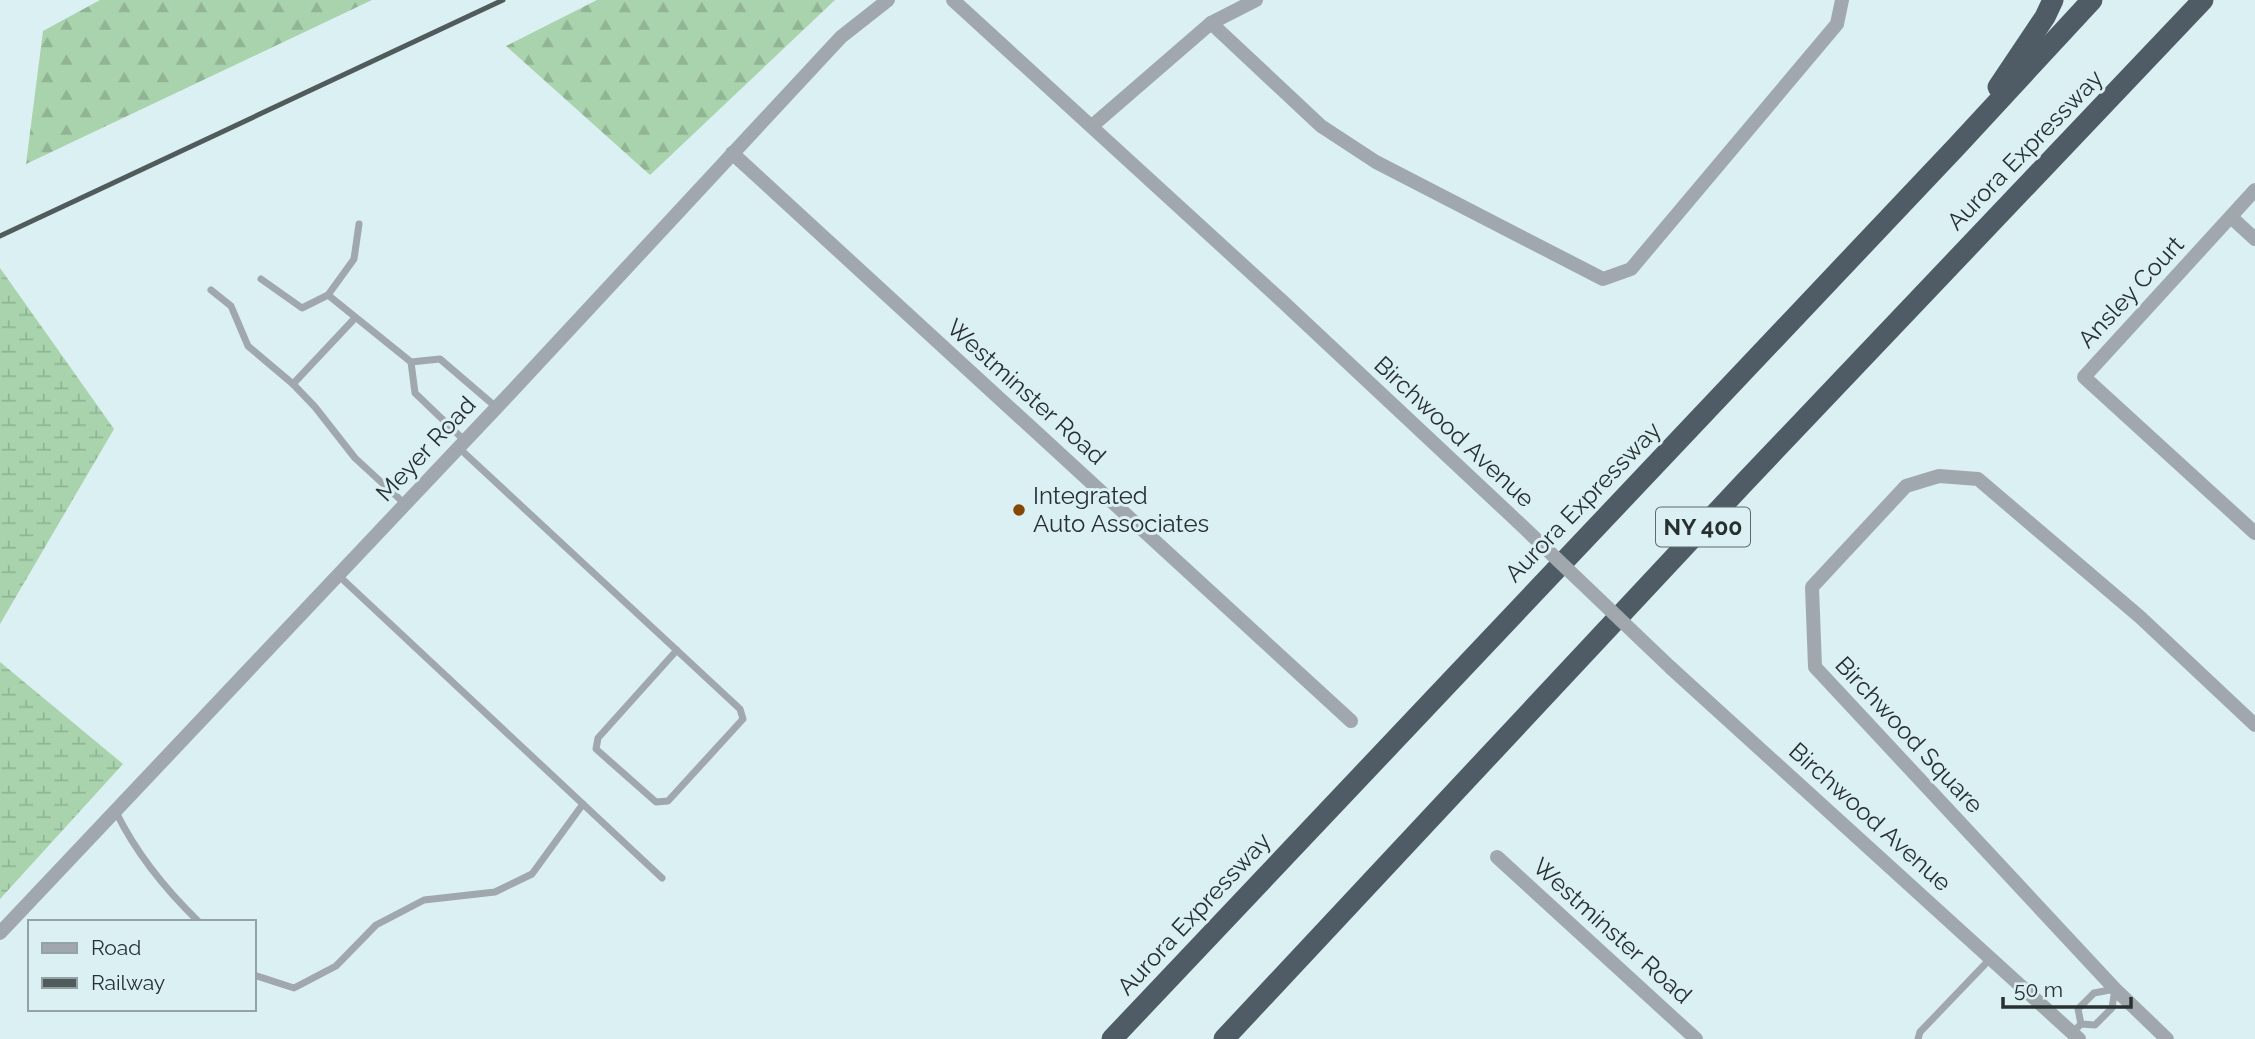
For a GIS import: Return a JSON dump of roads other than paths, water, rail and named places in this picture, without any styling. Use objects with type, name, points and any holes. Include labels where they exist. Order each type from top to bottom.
[{"type":"highway","points":[[1957,146],[2045,18],[2053,0]]},
{"type":"highway","name":"Aurora Expressway","points":[[1112,1039],[2092,0]]},
{"type":"highway","name":"Aurora Expressway","points":[[1224,1039],[1723,505],[2203,0]]},
{"type":"street","name":"Meyer Road","points":[[0,933],[841,37],[888,0]]},
{"type":"street","name":"Birchwood Avenue","points":[[953,0],[1092,126],[1671,668],[1991,958],[2078,1032]]},
{"type":"street","points":[[1092,126],[1211,23],[1256,0]]},
{"type":"street","points":[[1211,23],[1321,125],[1365,155],[1603,278],[1631,269],[1837,23],[1842,0]]},
{"type":"street","name":"Westminster Road","points":[[732,153],[1351,721]]},
{"type":"street","name":"Ansley Court","points":[[2255,190],[2084,377],[2255,533]]},
{"type":"street","points":[[2231,217],[2255,239]]},
{"type":"street","name":"Birchwood Square","points":[[2167,1039],[2115,989],[1815,667],[1812,587],[1906,486],[1939,476],[1978,478],[2140,617],[2255,725]]},
{"type":"street","name":"Westminster Road","points":[[1497,857],[1696,1039]]},
{"type":"lane","points":[[261,279],[302,308],[328,295],[354,259],[359,224]]},
{"type":"lane","points":[[211,290],[231,306],[248,346],[293,384],[355,458],[405,504]]},
{"type":"lane","points":[[328,295],[411,362],[440,359],[496,407]]},
{"type":"lane","points":[[293,384],[355,318]]},
{"type":"lane","points":[[411,362],[415,393],[461,444],[740,709],[743,719],[668,801],[656,802],[596,748],[598,738],[677,650]]},
{"type":"lane","points":[[338,575],[662,878]]},
{"type":"lane","points":[[256,976],[294,988],[336,966],[376,925],[424,900],[495,892],[532,874],[583,804]]},
{"type":"lane","points":[[115,811],[128,838],[178,901],[197,920]]},
{"type":"lane","points":[[1918,1039],[1920,1032],[1991,958]]},
{"type":"lane","points":[[2115,989],[2112,1008],[2095,1025],[2078,1032],[2078,1009],[2094,992],[2115,989]]},
{"type":"railway","points":[[0,236],[503,0]]},
{"type":"place","name":"Integrated Auto Associates","points":[[1019,510]]}]
